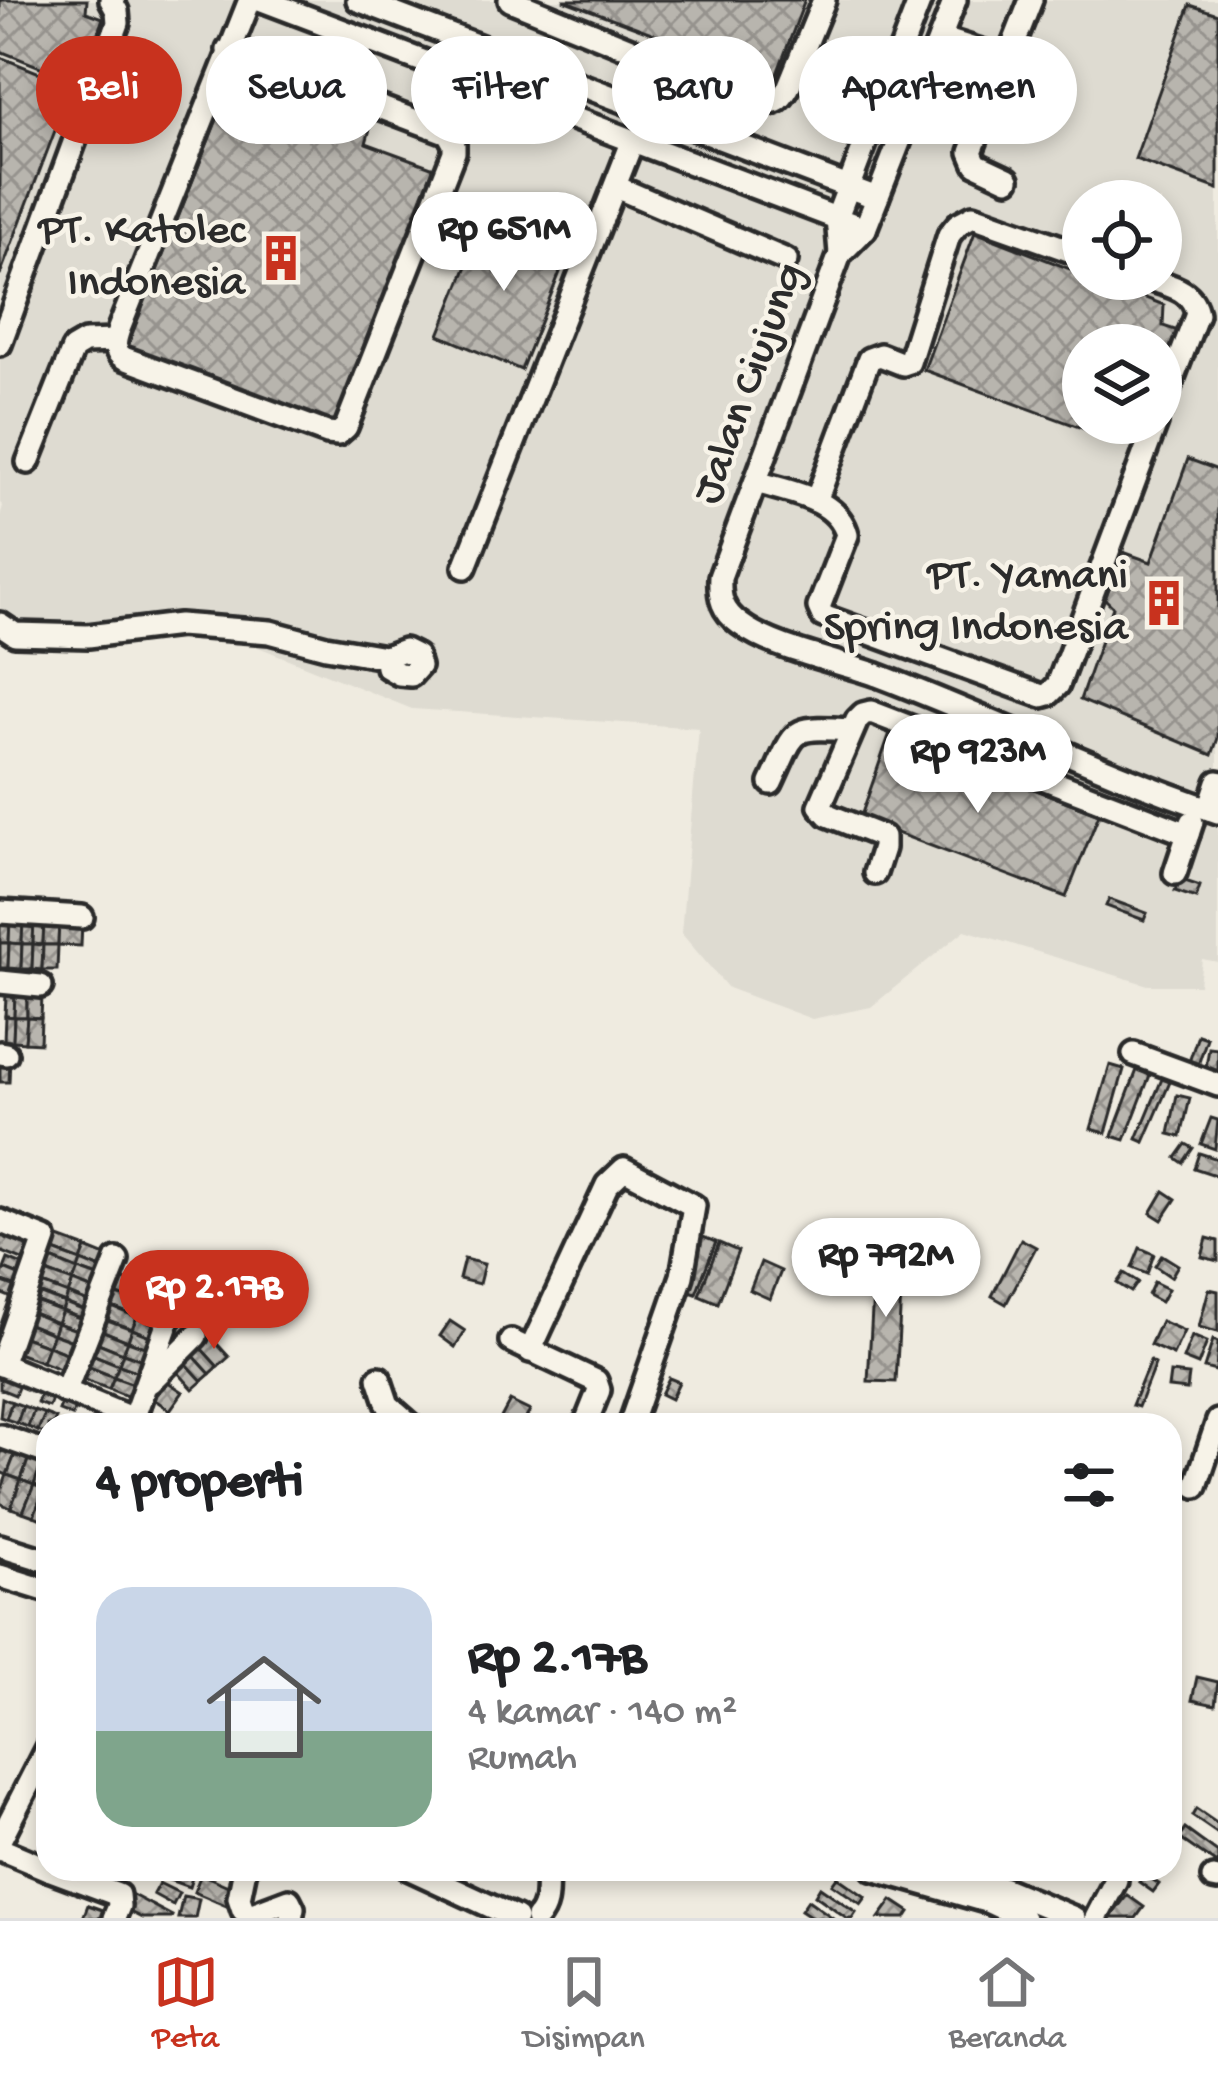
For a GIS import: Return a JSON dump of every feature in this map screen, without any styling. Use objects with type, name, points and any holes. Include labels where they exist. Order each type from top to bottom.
[{"type":"street","points":[[0,344],[118,23],[111,0]]},
{"type":"street","points":[[234,36],[250,0]]},
{"type":"street","name":"Jalan Ciujung","points":[[262,0],[612,132]]},
{"type":"street","points":[[358,0],[877,198]]},
{"type":"street","points":[[510,0],[763,103],[773,103],[788,88],[824,0]]},
{"type":"street","points":[[840,254],[837,217],[920,0]]},
{"type":"street","points":[[941,36],[955,0]]},
{"type":"street","points":[[1018,36],[1031,0]]},
{"type":"street","points":[[206,107],[115,341],[118,354],[338,434],[346,427],[454,152],[448,133],[387,110]]},
{"type":"street","points":[[465,567],[632,144]]},
{"type":"street","name":"Jalan Ciujung","points":[[644,144],[865,229],[840,254],[720,577],[723,608],[757,635],[877,675],[1209,809]]},
{"type":"street","points":[[865,229],[898,144]]},
{"type":"street","points":[[974,144],[971,152],[976,164],[1008,179]]},
{"type":"street","points":[[616,187],[786,260]]},
{"type":"street","points":[[816,501],[869,359],[880,355],[909,362],[949,235],[958,224],[973,216],[1062,248]]},
{"type":"street","points":[[1182,291],[1196,305],[1197,314],[1182,354]]},
{"type":"street","points":[[28,462],[74,349],[85,342],[115,341]]},
{"type":"street","points":[[756,482],[816,501],[844,522],[847,535],[819,608],[823,616],[1042,696],[1058,685],[1148,444]]},
{"type":"street","points":[[0,624],[15,634],[70,636],[179,625],[247,630],[385,657]]},
{"type":"street","points":[[874,873],[883,837],[828,815],[820,806],[851,730],[862,714],[871,712],[1187,834]]},
{"type":"street","points":[[771,783],[800,730],[851,730]]},
{"type":"street","points":[[1175,872],[1187,834],[1209,809],[1218,782]]},
{"type":"street","points":[[0,912],[82,917]]},
{"type":"street","points":[[0,982],[40,986]]},
{"type":"street","points":[[1134,1054],[1218,1085]]},
{"type":"street","points":[[590,1413],[599,1390],[596,1381],[521,1346],[607,1184],[624,1169],[694,1206],[682,1276],[634,1413]]},
{"type":"street","points":[[0,1221],[45,1239],[1,1364],[112,1413]]},
{"type":"street","points":[[65,1392],[117,1260]]},
{"type":"street","points":[[135,1413],[170,1316]]},
{"type":"street","points":[[145,1387],[196,1336]]},
{"type":"street","points":[[379,1378],[388,1405],[398,1413]]},
{"type":"street","points":[[1196,1486],[1218,1421]]},
{"type":"street","points":[[0,1436],[36,1450]]},
{"type":"street","points":[[0,1546],[36,1557]]},
{"type":"street","points":[[0,1576],[36,1587]]},
{"type":"street","points":[[0,1840],[10,1793],[36,1761]]},
{"type":"street","points":[[0,1849],[36,1864]]},
{"type":"street","points":[[80,1881],[118,1895],[114,1918]]},
{"type":"street","points":[[243,1881],[239,1898],[243,1910],[252,1914],[287,1900],[291,1918]]},
{"type":"street","points":[[436,1881],[516,1918]]},
{"type":"street","points":[[537,1918],[547,1900],[547,1881]]},
{"type":"street","points":[[915,1881],[989,1902],[1023,1918]]},
{"type":"street","points":[[981,1881],[1074,1918]]},
{"type":"street","points":[[1096,1918],[1115,1881]]},
{"type":"shaded area","points":[[0,0],[1218,0],[1218,962],[1202,959],[1199,985],[1148,985],[965,930],[871,1007],[812,1019],[728,988],[681,933],[699,728],[412,709],[241,640],[0,626]]},
{"type":"building","points":[[0,0],[87,0],[86,12],[103,18],[97,36],[36,36],[36,65],[0,51]]},
{"type":"building","points":[[563,0],[805,0],[775,79],[775,36],[660,36]]},
{"type":"building","points":[[1190,5],[1218,14],[1218,189],[1135,159]]},
{"type":"building","points":[[0,57],[36,72],[36,144],[50,144],[0,275]]},
{"type":"building","name":"PT. Katolec Indonesia","points":[[207,144],[369,144],[434,168],[336,426],[127,347]]},
{"type":"building","points":[[486,219],[568,252],[521,370],[439,335]]},
{"type":"building","points":[[975,232],[1062,266],[1062,300],[1151,300],[1164,305],[1163,324],[1062,324],[1062,421],[924,370]]},
{"type":"building","name":"PT. Yamani Spring Indonesia","points":[[1188,459],[1218,470],[1218,738],[1212,755],[1080,700],[1113,607],[1105,599],[1123,552],[1151,562]]},
{"type":"building","points":[[890,733],[1099,814],[1066,897],[860,819]]},
{"type":"building","points":[[1179,879],[1200,886],[1196,898],[1175,891]]},
{"type":"building","points":[[1109,899],[1147,913],[1144,920],[1106,906]]},
{"type":"building","points":[[0,919],[10,919],[9,943],[0,943]]},
{"type":"building","points":[[10,919],[23,920],[22,944],[9,943]]},
{"type":"building","points":[[23,920],[34,920],[33,944],[22,944]]},
{"type":"building","points":[[34,920],[44,920],[43,945],[33,944]]},
{"type":"building","points":[[44,920],[59,921],[58,945],[43,945]]},
{"type":"building","points":[[59,921],[82,922],[81,946],[58,945]]},
{"type":"building","points":[[0,943],[9,943],[8,968],[0,968]]},
{"type":"building","points":[[9,943],[22,944],[21,969],[8,968]]},
{"type":"building","points":[[22,944],[33,944],[32,969],[21,969]]},
{"type":"building","points":[[33,944],[43,945],[42,970],[32,969]]},
{"type":"building","points":[[43,945],[58,945],[57,970],[42,970]]},
{"type":"building","points":[[6,995],[15,995],[14,1017],[5,1016]]},
{"type":"building","points":[[15,995],[27,996],[27,1017],[14,1017]]},
{"type":"building","points":[[27,996],[42,996],[41,1018],[27,1017]]},
{"type":"building","points":[[5,1016],[14,1017],[13,1041],[4,1041]]},
{"type":"building","points":[[14,1017],[27,1017],[25,1042],[13,1041]]},
{"type":"building","points":[[27,1017],[41,1018],[40,1043],[25,1042]]},
{"type":"building","points":[[1198,1035],[1207,1038],[1195,1074],[1186,1071]]},
{"type":"building","points":[[1209,1048],[1218,1049],[1218,1076],[1205,1074]]},
{"type":"building","points":[[0,1058],[10,1058],[9,1082],[0,1082]]},
{"type":"building","points":[[1110,1065],[1124,1069],[1106,1133],[1091,1129]]},
{"type":"building","points":[[1137,1070],[1150,1075],[1125,1140],[1112,1136]]},
{"type":"building","points":[[1162,1079],[1170,1082],[1144,1142],[1137,1139]]},
{"type":"building","points":[[1177,1095],[1190,1098],[1181,1137],[1169,1134]]},
{"type":"building","points":[[1211,1118],[1218,1120],[1215,1149],[1201,1144]]},
{"type":"building","points":[[1186,1144],[1193,1148],[1183,1163],[1176,1158]]},
{"type":"building","points":[[1199,1153],[1218,1159],[1218,1176],[1194,1168]]},
{"type":"building","points":[[1164,1191],[1176,1199],[1162,1220],[1151,1213]]},
{"type":"building","points":[[0,1230],[39,1245],[32,1264],[0,1251]]},
{"type":"building","points":[[698,1235],[716,1242],[696,1293],[679,1287]]},
{"type":"building","points":[[59,1238],[86,1248],[81,1261],[54,1251]]},
{"type":"building","points":[[1207,1238],[1218,1241],[1218,1261],[1202,1257]]},
{"type":"building","points":[[1021,1239],[1036,1247],[1006,1304],[992,1296]]},
{"type":"building","points":[[719,1243],[738,1251],[718,1303],[699,1295]]},
{"type":"building","points":[[86,1248],[111,1258],[106,1271],[81,1261]]},
{"type":"building","points":[[1140,1248],[1154,1254],[1147,1274],[1132,1268]]},
{"type":"building","points":[[54,1251],[81,1261],[78,1270],[51,1259]]},
{"type":"building","points":[[1162,1255],[1178,1265],[1171,1277],[1155,1266]]},
{"type":"building","points":[[875,1257],[903,1258],[896,1382],[868,1381]]},
{"type":"building","points":[[8,1259],[30,1268],[26,1278],[4,1269]]},
{"type":"building","points":[[51,1259],[78,1270],[73,1282],[46,1272]]},
{"type":"building","points":[[464,1259],[484,1264],[479,1284],[459,1279]]},
{"type":"building","points":[[81,1261],[106,1271],[103,1279],[78,1270]]},
{"type":"building","points":[[761,1262],[781,1271],[770,1299],[750,1290]]},
{"type":"building","points":[[4,1269],[26,1278],[22,1289],[0,1281]]},
{"type":"building","points":[[78,1270],[103,1279],[98,1292],[73,1282]]},
{"type":"building","points":[[46,1272],[73,1282],[68,1294],[42,1284]]},
{"type":"building","points":[[1124,1273],[1138,1282],[1131,1292],[1117,1283]]},
{"type":"building","points":[[118,1278],[148,1289],[142,1304],[112,1293]]},
{"type":"building","points":[[0,1281],[22,1289],[17,1300],[0,1293]]},
{"type":"building","points":[[73,1282],[98,1292],[93,1304],[68,1294]]},
{"type":"building","points":[[1154,1282],[1168,1289],[1161,1302],[1148,1295]]},
{"type":"building","points":[[42,1284],[68,1294],[65,1303],[38,1293]]},
{"type":"building","points":[[148,1289],[173,1299],[167,1314],[142,1304]]},
{"type":"building","points":[[1209,1289],[1218,1291],[1218,1332],[1199,1327]]},
{"type":"building","points":[[38,1293],[65,1303],[62,1311],[35,1301]]},
{"type":"building","points":[[112,1293],[142,1304],[137,1317],[107,1305]]},
{"type":"building","points":[[68,1294],[93,1304],[90,1313],[65,1303]]},
{"type":"building","points":[[35,1301],[62,1311],[57,1323],[30,1312]]},
{"type":"building","points":[[65,1303],[90,1313],[87,1321],[62,1311]]},
{"type":"building","points":[[142,1304],[167,1314],[162,1327],[137,1317]]},
{"type":"building","points":[[107,1305],[137,1317],[132,1329],[102,1318]]},
{"type":"building","points":[[62,1311],[87,1321],[82,1332],[57,1323]]},
{"type":"building","points":[[30,1312],[57,1323],[53,1334],[26,1323]]},
{"type":"building","points":[[137,1317],[162,1327],[157,1339],[132,1329]]},
{"type":"building","points":[[102,1318],[132,1329],[128,1341],[98,1329]]},
{"type":"building","points":[[450,1321],[465,1331],[455,1347],[440,1336]]},
{"type":"building","points":[[1161,1321],[1184,1331],[1173,1355],[1150,1345]]},
{"type":"building","points":[[26,1323],[53,1334],[48,1346],[21,1336]]},
{"type":"building","points":[[57,1323],[82,1332],[78,1343],[53,1334]]},
{"type":"building","points":[[98,1329],[128,1341],[123,1353],[93,1341]]},
{"type":"building","points":[[132,1329],[157,1339],[153,1350],[128,1341]]},
{"type":"building","points":[[53,1334],[78,1343],[73,1356],[48,1346]]},
{"type":"building","points":[[21,1336],[48,1346],[42,1362],[15,1352]]},
{"type":"building","points":[[210,1336],[229,1357],[218,1367],[199,1346]]},
{"type":"building","points":[[1192,1336],[1207,1342],[1198,1365],[1183,1359]]},
{"type":"building","points":[[1213,1340],[1218,1342],[1216,1371],[1204,1368]]},
{"type":"building","points":[[93,1341],[123,1353],[119,1365],[89,1353]]},
{"type":"building","points":[[128,1341],[153,1350],[148,1362],[123,1353]]},
{"type":"building","points":[[48,1346],[73,1356],[67,1372],[42,1362]]},
{"type":"building","points":[[199,1346],[218,1367],[210,1374],[191,1353]]},
{"type":"building","points":[[89,1353],[119,1365],[114,1377],[84,1365]]},
{"type":"building","points":[[123,1353],[148,1362],[144,1374],[119,1365]]},
{"type":"building","points":[[191,1353],[210,1374],[202,1381],[183,1360]]},
{"type":"building","points":[[183,1360],[202,1381],[193,1389],[174,1368]]},
{"type":"building","points":[[1150,1361],[1155,1364],[1138,1407],[1132,1405]]},
{"type":"building","points":[[84,1365],[114,1377],[109,1389],[79,1378]]},
{"type":"building","points":[[119,1365],[144,1374],[139,1386],[114,1377]]},
{"type":"building","points":[[0,1371],[21,1379],[15,1395],[0,1389]]},
{"type":"building","points":[[1170,1373],[1189,1375],[1187,1390],[1168,1388]]},
{"type":"building","points":[[114,1377],[139,1386],[134,1399],[109,1389]]},
{"type":"building","points":[[162,1378],[183,1392],[170,1410],[149,1396]]},
{"type":"building","points":[[669,1378],[679,1382],[671,1399],[661,1394]]},
{"type":"building","points":[[43,1387],[55,1391],[49,1407],[37,1403]]},
{"type":"building","points":[[65,1395],[78,1400],[73,1413],[59,1411]]},
{"type":"building","points":[[2,1398],[12,1402],[6,1419],[0,1417]]},
{"type":"building","points":[[510,1401],[530,1411],[529,1413],[504,1413]]},
{"type":"building","points":[[12,1402],[23,1406],[17,1423],[6,1419]]},
{"type":"building","points":[[23,1406],[34,1410],[28,1427],[17,1423]]},
{"type":"building","points":[[34,1410],[42,1413],[36,1413],[36,1430],[28,1427]]},
{"type":"building","points":[[5,1442],[18,1447],[7,1475],[0,1472]]},
{"type":"building","points":[[18,1447],[31,1452],[21,1480],[7,1475]]},
{"type":"building","points":[[31,1452],[36,1454],[34,1485],[21,1480]]},
{"type":"building","points":[[7,1475],[21,1480],[11,1508],[0,1503]]},
{"type":"building","points":[[21,1480],[34,1485],[23,1512],[11,1508]]},
{"type":"building","points":[[34,1485],[36,1486],[34,1516],[23,1512]]},
{"type":"building","points":[[1197,1677],[1218,1682],[1215,1705],[1192,1700]]},
{"type":"building","points":[[1196,1809],[1218,1824],[1218,1834],[1192,1816]]},
{"type":"building","points":[[1185,1829],[1218,1853],[1218,1865],[1182,1840]]},
{"type":"building","points":[[198,1881],[217,1881],[237,1890],[229,1907],[194,1892]]},
{"type":"building","points":[[843,1881],[866,1897],[861,1904],[832,1884]]},
{"type":"building","points":[[1154,1881],[1159,1884],[1153,1892],[1139,1882]]},
{"type":"building","points":[[159,1883],[179,1893],[173,1905],[153,1894]]},
{"type":"building","points":[[820,1887],[856,1912],[852,1918],[815,1895]]},
{"type":"building","points":[[127,1892],[171,1918],[142,1918],[120,1907]]},
{"type":"building","points":[[1127,1895],[1144,1907],[1136,1918],[1110,1918]]},
{"type":"building","points":[[183,1896],[199,1899],[195,1918],[178,1918]]},
{"type":"building","points":[[808,1900],[833,1918],[813,1918],[801,1910]]},
{"type":"building","points":[[892,1900],[910,1912],[906,1918],[879,1918]]},
{"type":"building","points":[[88,1905],[114,1914],[113,1918],[83,1918]]},
{"type":"place","name":"PT. Katolec Indonesia","points":[[281,258]]},
{"type":"place","name":"PT. Yamani Spring Indonesia","points":[[1164,603]]}]
